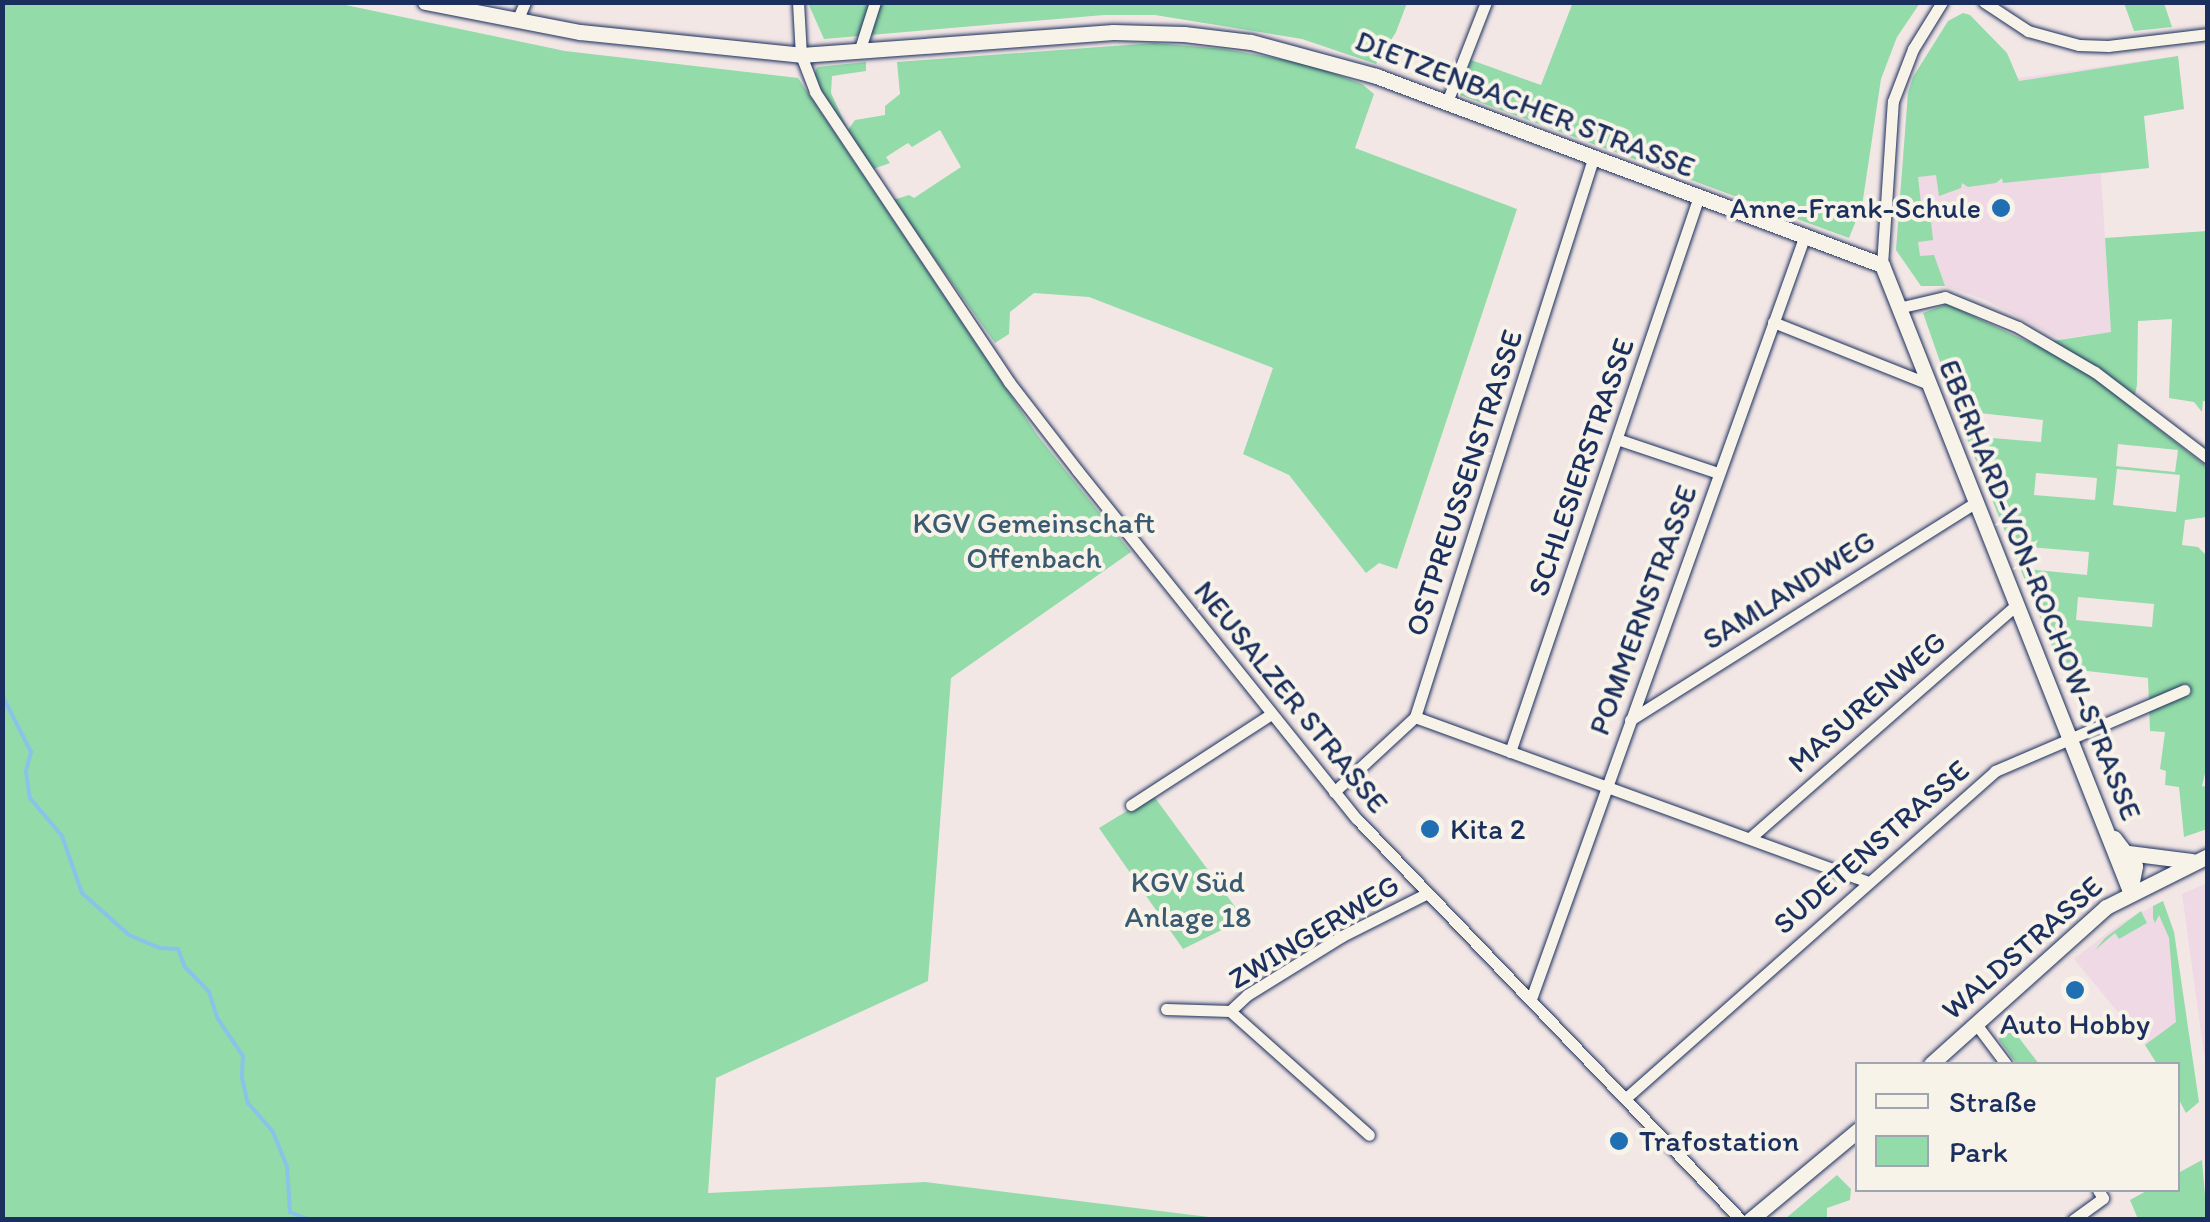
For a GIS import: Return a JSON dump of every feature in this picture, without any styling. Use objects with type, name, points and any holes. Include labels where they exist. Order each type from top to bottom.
[{"type":"main road","name":"DIETZENBACHER STRASSE","points":[[425,2],[652,41],[801,56],[1092,33],[1184,34],[1297,51],[1447,102],[1882,265]]},
{"type":"main road","name":"EBERHARD-VON-ROCHOW-STRASSE","points":[[1882,265],[2130,891]]},
{"type":"main road","points":[[2106,830],[2128,853],[2136,872],[2130,891]]},
{"type":"main road","points":[[2128,853],[2201,859]]},
{"type":"main road","name":"WALDSTRASSE","points":[[1933,1062],[2106,907],[2130,891],[2201,859]]},
{"type":"main road","points":[[1750,1220],[1855,1132]]},
{"type":"street","points":[[518,21],[525,2]]},
{"type":"street","points":[[798,2],[801,56]]},
{"type":"street","points":[[859,52],[875,2]]},
{"type":"street","points":[[1447,102],[1486,2]]},
{"type":"street","name":"EBERHARD-VON-ROCHOW-STRASSE","points":[[1882,265],[1893,101],[1913,50],[1942,2]]},
{"type":"street","points":[[1984,2],[2028,31],[2079,44],[2108,46],[2208,34]]},
{"type":"street","name":"NEUSALZER STRASSE","points":[[801,56],[815,92],[1010,382],[1271,714],[1334,792],[1426,894],[1627,1097],[1741,1220]]},
{"type":"street","name":"OSTPREUSSENSTRASSE","points":[[1334,792],[1415,717],[1593,159]]},
{"type":"street","name":"SCHLESIERSTRASSE","points":[[1510,752],[1698,199]]},
{"type":"street","name":"POMMERNSTRASSE","points":[[1531,999],[1804,238]]},
{"type":"street","points":[[1898,308],[1945,297],[2018,327],[2085,365],[2208,458]]},
{"type":"street","points":[[1773,322],[1928,384]]},
{"type":"street","points":[[1617,438],[1718,473]]},
{"type":"street","name":"SAMLANDWEG","points":[[1630,720],[1976,502]]},
{"type":"street","name":"MASURENWEG","points":[[1750,838],[2016,604]]},
{"type":"street","name":"SUDETENSTRASSE","points":[[1627,1097],[1995,771],[2184,690]]},
{"type":"street","points":[[1131,805],[1271,714]]},
{"type":"street","points":[[1415,717],[1869,882]]},
{"type":"street","name":"ZWINGERWEG","points":[[1166,1009],[1230,1011],[1247,994],[1342,936],[1426,894]]},
{"type":"street","points":[[1230,1011],[1369,1135]]},
{"type":"street","points":[[1976,1024],[2004,1062]]},
{"type":"street","points":[[2073,1220],[2103,1198],[2099,1192]]},
{"type":"shaded area","name":"Anne-Frank-Schule","points":[[2178,56],[2184,109],[2144,116],[2149,168],[2101,174],[2111,332],[2061,339],[1986,300],[1945,286],[1921,286],[1896,250],[1908,93]]},
{"type":"shaded area","points":[[2207,883],[2207,1076],[2182,894]]},
{"type":"shaded area","points":[[2163,901],[2174,932],[2186,1016],[2145,1045],[2074,959],[2119,924]]},
{"type":"green space","points":[[1573,2],[1920,3],[1897,37],[1881,79],[1862,206],[1849,238],[1457,94],[1471,60],[1541,85]]},
{"type":"green space","name":"KGV Gemeinschaft Offenbach","points":[[2,3],[336,3],[565,51],[798,78],[1038,436],[1131,552],[951,678],[928,981],[716,1078],[708,1193],[925,1182],[1225,1219],[3,1219]]},
{"type":"green space","points":[[808,3],[1407,3],[1396,32],[1376,64],[1302,39],[1155,15],[1104,15],[824,39]]},
{"type":"green space","points":[[2124,3],[2164,3],[2172,27],[2134,31]]},
{"type":"green space","points":[[1963,13],[1970,15],[2007,53],[2019,81],[2178,56],[2184,109],[2144,116],[2149,168],[2003,183],[2002,178],[1996,183],[1968,187],[1962,183],[1961,188],[1939,196],[1936,175],[1918,177],[1923,221],[1931,221],[1933,240],[1918,242],[1920,256],[1934,255],[1945,286],[1921,286],[1896,250],[1908,93],[1913,77],[1948,21]]},
{"type":"green space","points":[[1154,43],[1224,49],[1308,64],[1362,84],[1374,94],[1355,148],[1517,209],[1397,569],[1379,563],[1366,573],[1289,475],[1243,454],[1273,368],[1089,297],[1034,293],[1010,312],[1009,334],[995,343],[893,200],[909,195],[914,198],[961,167],[940,130],[912,147],[908,143],[886,157],[890,163],[873,169],[813,78],[817,67],[866,62],[866,71],[832,76],[831,93],[848,130],[855,120],[885,115],[885,106],[900,94],[897,62]]},
{"type":"green space","points":[[2207,231],[2207,401],[2203,401],[2202,412],[2194,402],[2169,398],[2172,319],[2138,321],[2137,385],[2132,408],[2207,467],[2207,517],[2185,520],[2182,545],[2198,547],[2207,556],[2208,761],[2202,786],[2207,787],[2207,829],[2184,837],[2179,787],[2165,785],[2166,771],[2160,769],[2165,732],[2150,731],[2148,678],[2061,668],[1966,436],[1923,313],[1947,304],[2033,344],[2111,332],[2105,238]],"holes":[[[1970,412],[2043,420],[2041,442],[1968,436]],[[2118,444],[2178,450],[2175,472],[2116,466]],[[2117,469],[2180,475],[2176,512],[2113,505]],[[2036,473],[2097,478],[2095,500],[2034,495]],[[2029,547],[2089,552],[2087,575],[2026,569]],[[2078,597],[2154,604],[2152,627],[2076,620]]]},
{"type":"green space","name":"KGV Süd Anlage 18","points":[[1153,795],[1244,919],[1183,949],[1099,828]]},
{"type":"green space","points":[[2163,901],[2174,932],[2199,1102],[2186,1113],[2180,1102],[2180,1062],[2156,1062],[2145,1045],[2176,1022],[2169,938],[2159,915],[2155,923],[2153,906]]},
{"type":"green space","points":[[2141,911],[2147,923],[2119,939],[2115,933],[2095,950],[2105,938]]},
{"type":"green space","points":[[2008,1025],[2037,1062],[2016,1062],[1999,1040],[2001,1029]]},
{"type":"green space","points":[[2202,1160],[2207,1219],[2138,1219],[2130,1200],[2144,1192],[2180,1192],[2180,1172]]},
{"type":"green space","points":[[1837,1175],[1851,1189],[1850,1200],[1827,1208],[1827,1219],[1785,1219]]},
{"type":"waterway","points":[[2,695],[31,752],[26,771],[30,798],[62,836],[82,893],[129,935],[160,948],[178,949],[185,967],[209,992],[218,1019],[243,1056],[242,1078],[248,1103],[273,1132],[287,1166],[290,1212],[310,1220]]},
{"type":"place","name":"Anne-Frank-Schule","points":[[2001,208]]},
{"type":"place","name":"Kita 2","points":[[1430,829]]},
{"type":"place","name":"Auto Hobby","points":[[2075,990]]},
{"type":"place","name":"Trafostation","points":[[1619,1141]]}]
